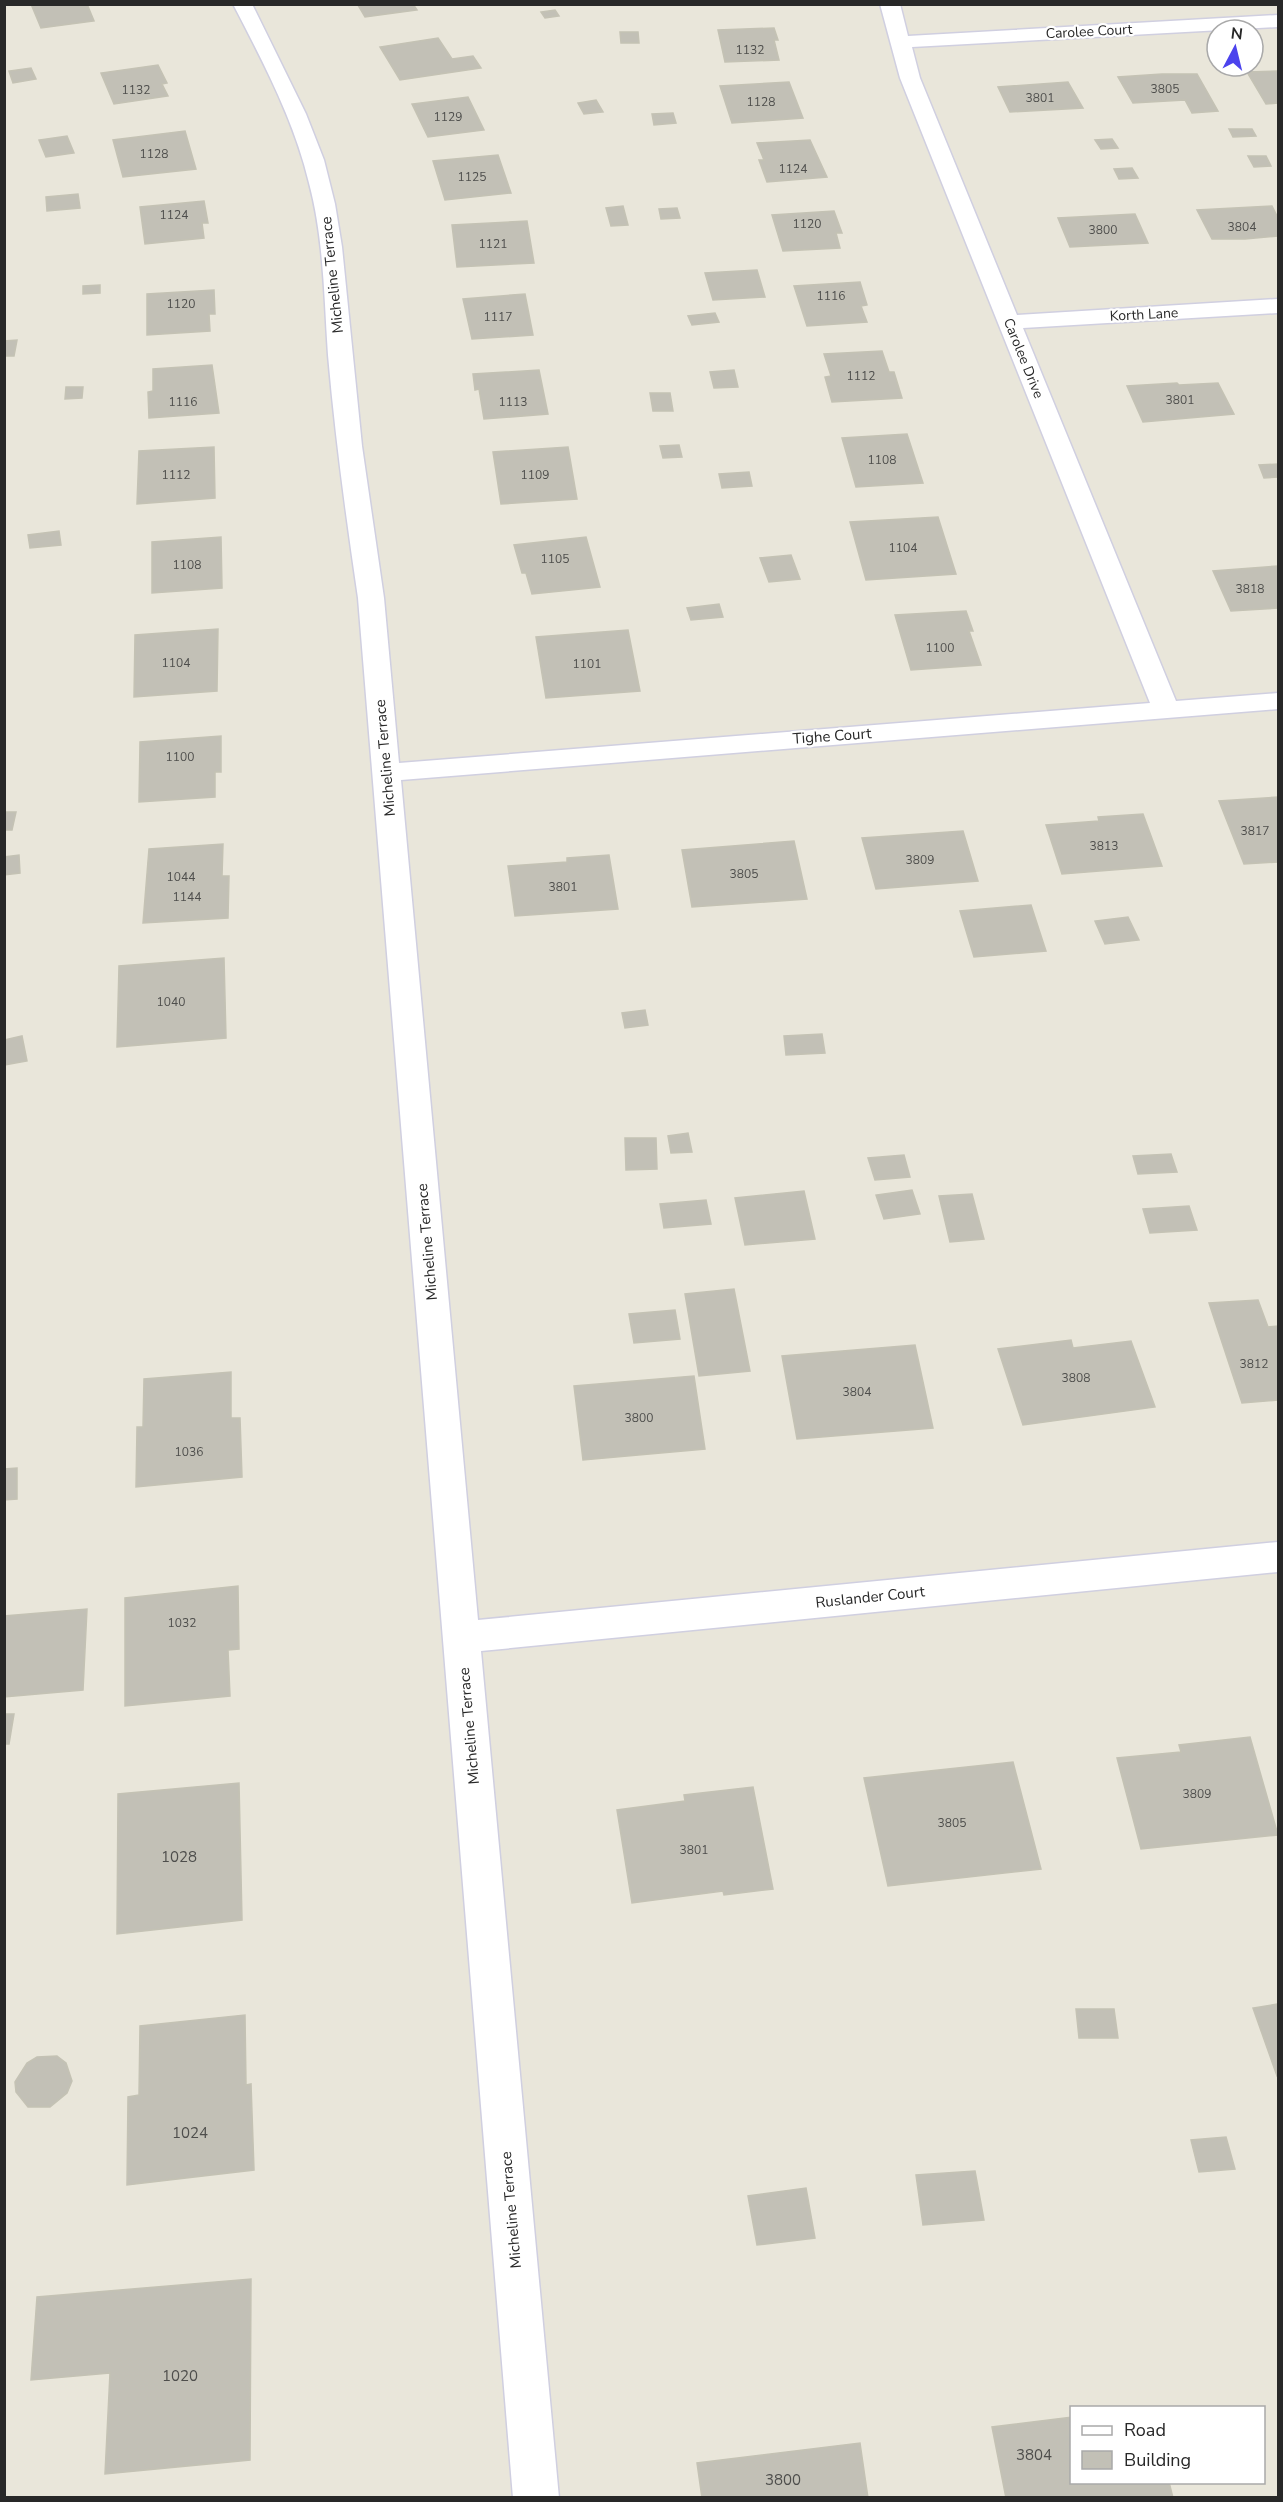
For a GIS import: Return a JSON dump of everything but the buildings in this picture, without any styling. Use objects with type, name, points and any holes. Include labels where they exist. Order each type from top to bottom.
[{"type":"street","name":"Micheline Terrace","points":[[242,4],[272,60],[299,121],[320,184],[328,228],[351,468],[371,598],[536,2498]]},
{"type":"street","name":"Carolee Drive","points":[[890,4],[910,78],[1166,710]]},
{"type":"street","name":"Carolee Court","points":[[900,42],[1278,21]]},
{"type":"street","name":"Korth Lane","points":[[1010,322],[1278,306]]},
{"type":"street","name":"Tighe Court","points":[[387,773],[1278,701]]},
{"type":"street","name":"Ruslander Court","points":[[461,1637],[1278,1557]]}]
